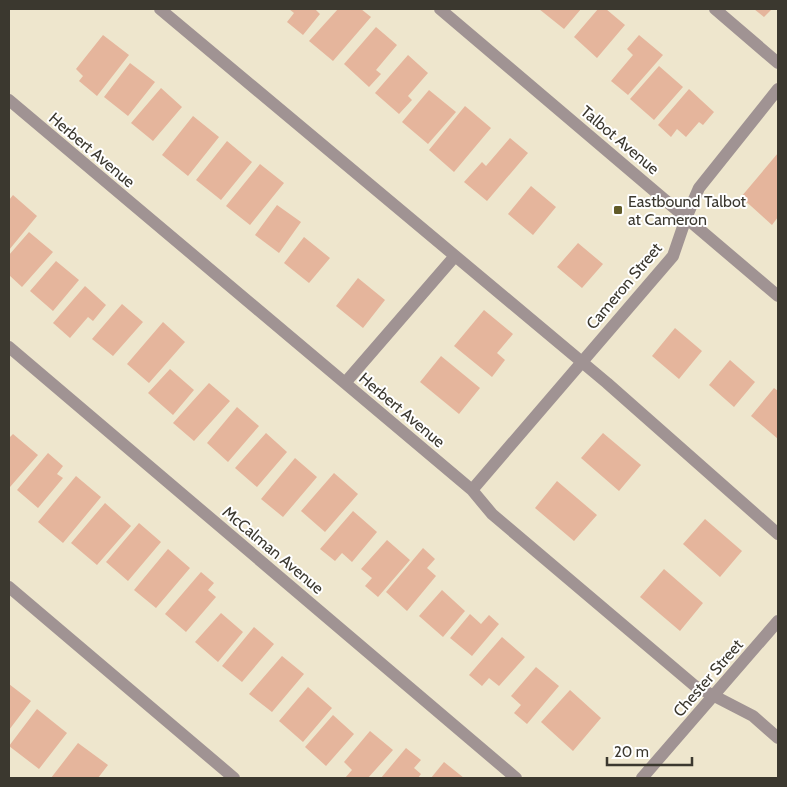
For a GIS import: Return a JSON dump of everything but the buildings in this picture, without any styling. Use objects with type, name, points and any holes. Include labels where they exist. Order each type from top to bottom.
[{"type":"street","points":[[160,9],[581,362],[778,534]]},
{"type":"street","name":"Talbot Avenue","points":[[440,9],[778,296]]},
{"type":"street","points":[[715,9],[778,63]]},
{"type":"street","name":"Cameron Street","points":[[472,490],[674,256],[698,188],[778,88]]},
{"type":"street","name":"Herbert Avenue","points":[[9,100],[472,490],[492,514],[695,686],[753,716],[778,738]]},
{"type":"street","points":[[345,383],[455,256]]},
{"type":"street","name":"McCalman Avenue","points":[[9,347],[516,778]]},
{"type":"street","points":[[9,586],[234,778]]},
{"type":"street","name":"Chester Street","points":[[642,778],[778,621]]},
{"type":"place","name":"Eastbound Talbot at Cameron","points":[[618,210]]}]
